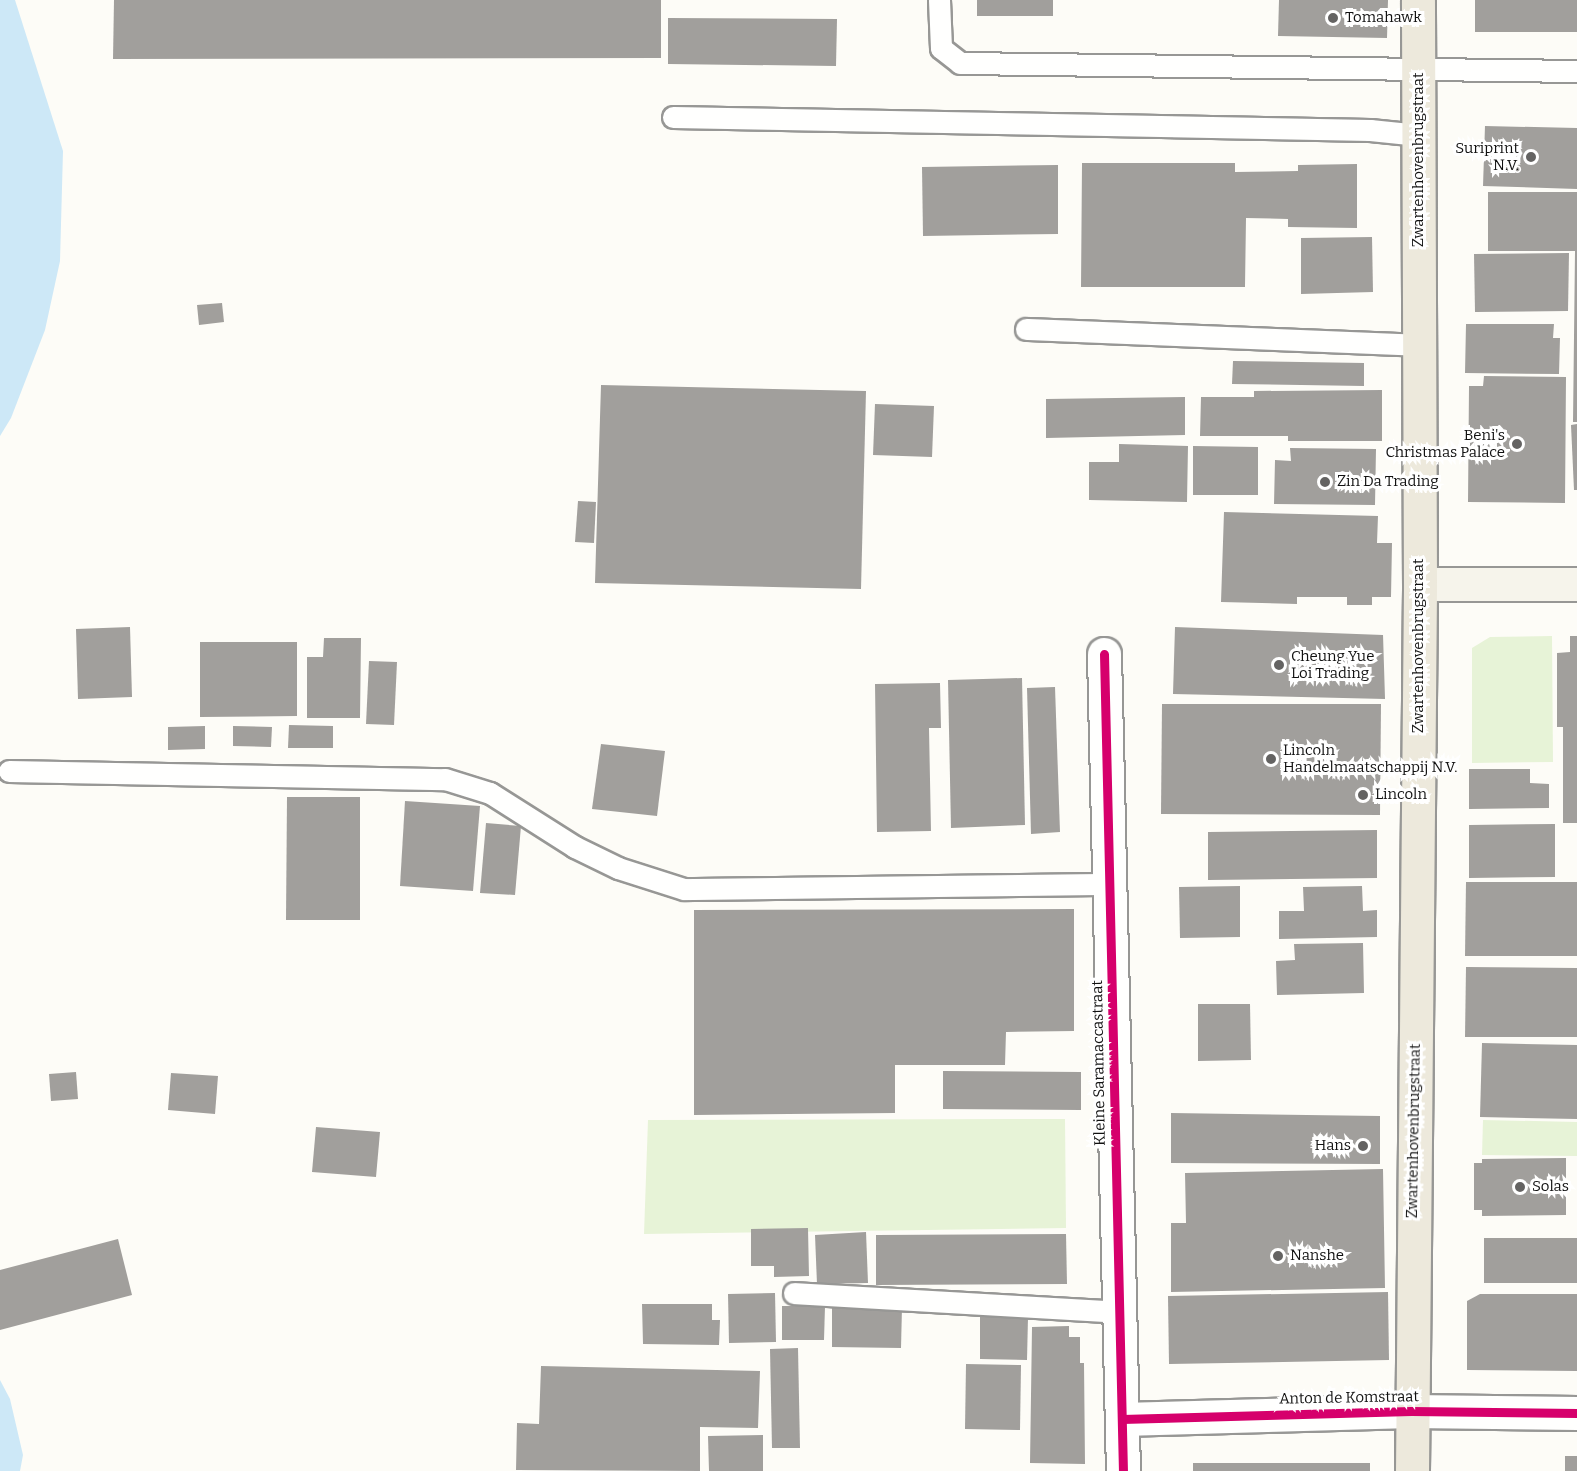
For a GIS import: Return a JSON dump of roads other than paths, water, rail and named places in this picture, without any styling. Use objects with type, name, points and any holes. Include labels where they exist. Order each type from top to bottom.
[{"type":"main road","name":"Zwartenhovenbrugstraat","points":[[1412,1471],[1420,584],[1419,0]]},
{"type":"main road","points":[[1420,584],[1577,584]]},
{"type":"street","name":"Kleine Saramaccastraat","points":[[1104,654],[1123,1471]]},
{"type":"street","name":"Anton de Komstraat","points":[[1122,1419],[1411,1411],[1577,1413]]},
{"type":"lane","points":[[939,0],[941,48],[960,63],[1577,71]]},
{"type":"lane","points":[[673,117],[1359,130],[1419,135]]},
{"type":"lane","points":[[1026,329],[1419,345]]},
{"type":"lane","points":[[9,771],[445,779],[490,793],[575,847],[618,868],[684,889],[1110,884]]},
{"type":"lane","points":[[794,1293],[1120,1312]]},
{"type":"water","points":[[0,0],[15,0],[63,151],[60,261],[45,330],[11,418],[0,436]]},
{"type":"water","points":[[0,1380],[10,1399],[23,1455],[20,1471],[0,1471]]},
{"type":"place","name":"Tomahawk","points":[[1333,18]]},
{"type":"place","name":"Suriprint N.V.","points":[[1531,157]]},
{"type":"place","name":"Beni's Christmas Palace","points":[[1517,444]]},
{"type":"place","name":"Zin Da Trading","points":[[1325,482]]},
{"type":"place","name":"Cheung Yue Loi Trading","points":[[1279,665]]},
{"type":"place","name":"Lincoln Handelmaatschappij N.V.","points":[[1271,759]]},
{"type":"place","name":"Lincoln","points":[[1363,795]]},
{"type":"place","name":"Hans","points":[[1363,1146]]},
{"type":"place","name":"Solas","points":[[1520,1187]]},
{"type":"place","name":"Nanshe","points":[[1278,1256]]}]
